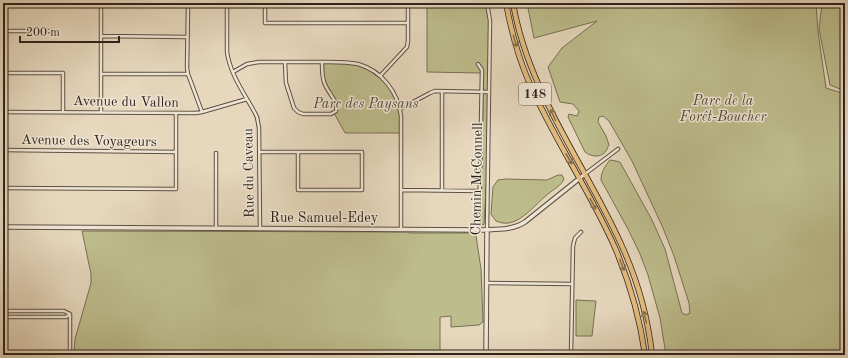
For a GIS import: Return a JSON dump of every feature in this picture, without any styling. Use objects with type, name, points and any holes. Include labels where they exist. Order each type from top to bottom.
[{"type":"highway","name":"148","points":[[506,3],[517,48],[529,81],[549,123],[606,230],[626,276],[639,321],[645,355]]},
{"type":"highway","name":"148","points":[[513,3],[524,47],[538,84],[610,222],[628,262],[644,313],[652,355]]},
{"type":"street","points":[[101,3],[101,112]]},
{"type":"street","points":[[185,3],[188,8],[188,74],[202,112]]},
{"type":"street","name":"Rue du Caveau","points":[[227,3],[228,59],[233,72],[255,113],[258,123],[260,229]]},
{"type":"street","points":[[265,3],[265,23],[408,23]]},
{"type":"street","points":[[380,76],[407,47],[408,3]]},
{"type":"street","name":"Chemin McConnell","points":[[486,355],[490,21],[487,3]]},
{"type":"street","points":[[3,31],[54,32]]},
{"type":"street","points":[[101,36],[188,37]]},
{"type":"street","points":[[233,72],[253,62],[342,62],[358,64],[380,76],[391,89],[398,101],[400,109],[402,133],[401,229]]},
{"type":"street","points":[[285,62],[286,83],[294,108],[303,114],[331,114],[336,111],[337,108],[336,103],[322,76],[322,62]]},
{"type":"street","points":[[478,64],[482,70],[479,230]]},
{"type":"street","points":[[3,73],[63,73],[63,112]]},
{"type":"street","points":[[101,74],[188,74]]},
{"type":"street","points":[[400,109],[430,92],[435,91],[489,92]]},
{"type":"street","points":[[442,92],[442,190]]},
{"type":"street","name":"Avenue du Vallon","points":[[3,112],[202,112],[247,99]]},
{"type":"street","points":[[3,188],[176,189],[176,113]]},
{"type":"street","name":"Rue Samuel-Edey","points":[[3,227],[508,229],[517,227],[618,149]]},
{"type":"street","name":"Avenue des Voyageurs","points":[[3,150],[176,152]]},
{"type":"street","points":[[259,152],[298,152],[362,152],[362,190],[298,190],[298,152]]},
{"type":"street","points":[[216,153],[216,228]]},
{"type":"street","points":[[401,190],[480,191]]},
{"type":"street","points":[[571,355],[574,242],[575,238],[581,232]]},
{"type":"street","points":[[486,283],[572,284]]},
{"type":"street","points":[[3,311],[64,311],[70,314]]},
{"type":"street","points":[[3,317],[66,317],[70,314]]},
{"type":"street","points":[[70,314],[70,355]]},
{"type":"green space","points":[[427,3],[487,3],[489,11],[488,156],[483,225],[480,224],[482,73],[427,72]]},
{"type":"green space","name":"Parc de la Forêt-Boucher","points":[[527,3],[816,3],[818,32],[826,88],[845,94],[845,355],[666,355],[660,318],[648,275],[628,229],[601,180],[604,169],[610,160],[620,162],[652,220],[665,249],[682,313],[686,315],[690,313],[689,303],[674,256],[663,228],[632,161],[609,121],[603,116],[599,117],[598,122],[609,145],[607,150],[599,156],[593,156],[585,152],[568,117],[569,114],[577,116],[579,111],[573,104],[560,102],[548,67],[562,48],[597,21],[534,38]]},
{"type":"green space","points":[[822,3],[845,3],[845,91],[830,85],[819,29]]},
{"type":"green space","name":"Parc des Paysans","points":[[322,62],[351,63],[366,67],[380,76],[391,89],[400,110],[402,133],[345,133],[334,113],[337,108],[324,82]]},
{"type":"green space","points":[[558,175],[562,175],[564,179],[561,184],[519,219],[513,222],[503,223],[496,221],[491,214],[493,187],[498,180],[547,180]]},
{"type":"green space","points":[[82,231],[473,233],[476,236],[481,269],[483,322],[479,325],[451,327],[451,316],[440,317],[440,355],[74,355],[75,339],[91,283],[91,274]]},
{"type":"green space","points":[[576,300],[596,301],[592,336],[576,336]]}]
